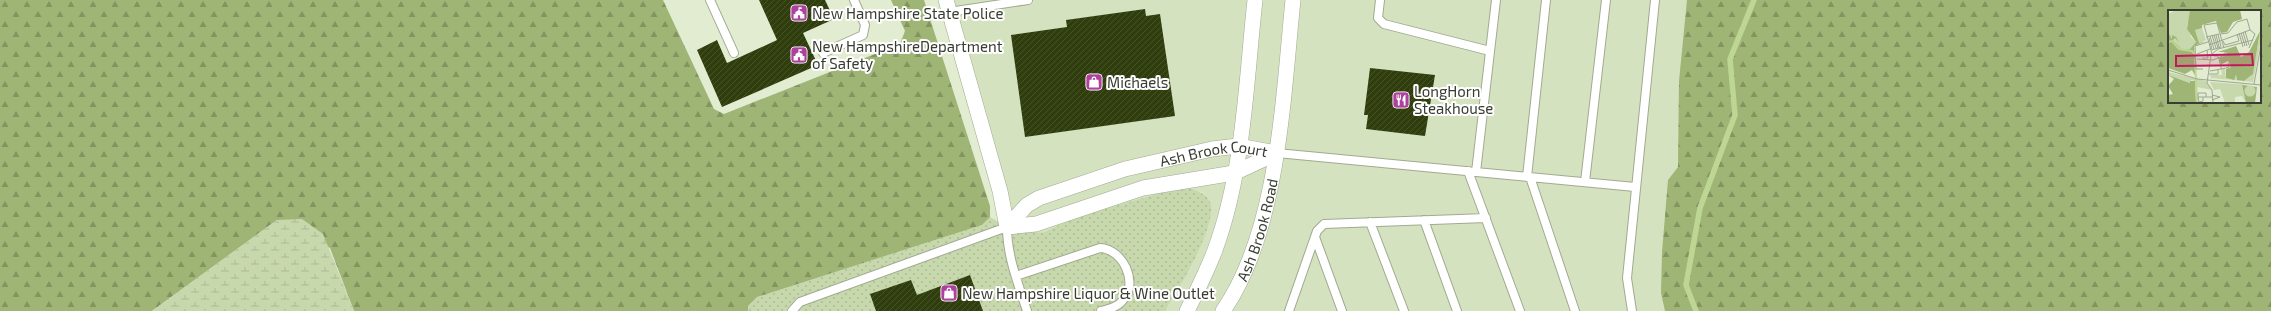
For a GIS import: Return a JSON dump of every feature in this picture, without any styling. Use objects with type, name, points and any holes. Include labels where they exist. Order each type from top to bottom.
[{"type":"street","points":[[1187,311],[1215,249],[1234,173],[1255,0]]},
{"type":"street","name":"Ash Brook Road","points":[[1223,311],[1244,273],[1270,189],[1277,153],[1293,0]]},
{"type":"street","points":[[947,6],[1000,191],[1007,227]]},
{"type":"street","name":"Ash Brook Court","points":[[1007,227],[1027,205],[1039,198],[1089,180],[1160,160],[1212,149],[1238,146],[1277,153]]},
{"type":"street","name":"Ash Brook Court","points":[[1007,227],[1036,224],[1143,188],[1234,173],[1277,153]]},
{"type":"lane","points":[[710,0],[734,53]]},
{"type":"lane","points":[[823,53],[863,35],[865,25],[854,0]]},
{"type":"lane","points":[[947,6],[1028,0]]},
{"type":"lane","points":[[1380,0],[1378,18],[1384,24],[1490,51]]},
{"type":"lane","points":[[1496,0],[1472,171],[1486,218],[1520,311]]},
{"type":"lane","points":[[1546,0],[1528,177],[1576,311]]},
{"type":"lane","points":[[1585,182],[1606,0]]},
{"type":"lane","points":[[1632,311],[1627,278],[1655,0]]},
{"type":"lane","points":[[1277,153],[1635,187]]},
{"type":"lane","points":[[1289,311],[1319,227],[1324,224],[1486,218]]},
{"type":"lane","points":[[1424,220],[1458,311]]},
{"type":"lane","points":[[1370,222],[1404,311]]},
{"type":"lane","points":[[792,311],[793,307],[800,302],[1007,227],[1007,242],[1027,311]]},
{"type":"lane","points":[[1315,237],[1342,311]]},
{"type":"lane","points":[[1016,276],[1100,248],[1107,248],[1117,253],[1127,270],[1128,291],[1124,300],[1114,307],[1101,311]]},
{"type":"lane","points":[[1233,311],[1244,273]]},
{"type":"shaded area","points":[[946,0],[1754,0],[1696,311],[1165,311],[1178,292],[1211,214],[1210,202],[1203,193],[1191,188],[1160,193],[1077,217],[1042,233],[1007,227]]},
{"type":"green space","points":[[0,0],[663,0],[714,109],[724,114],[900,44],[905,31],[891,0],[924,0],[990,206],[990,217],[982,225],[757,297],[748,306],[748,311],[354,311],[330,248],[277,220],[152,311],[0,311]]},
{"type":"green space","points":[[1687,0],[2271,0],[2271,311],[1665,311],[1661,293],[1662,252],[1668,180],[1678,167],[1679,81]]},
{"type":"green space","points":[[1191,188],[1208,199],[1210,202],[1211,212],[1203,241],[1187,274],[1165,311],[748,311],[748,306],[757,297],[982,225],[990,217],[1007,227],[1042,233],[1077,217],[1160,193]]},
{"type":"green space","points":[[302,219],[323,234],[354,311],[152,311],[277,220]]},
{"type":"building","name":"New HampshireDepartment of Safety","points":[[759,0],[825,0],[834,19],[803,33],[818,65],[722,107],[697,50],[717,40],[727,63],[777,40]]},
{"type":"building","name":"Michaels","points":[[1145,9],[1146,16],[1160,14],[1175,116],[1025,137],[1011,35],[1067,27],[1066,20]]},
{"type":"building","name":"LongHorn Steakhouse","points":[[1370,68],[1435,75],[1425,136],[1366,129],[1368,115],[1364,115]]},
{"type":"building","name":"New Hampshire Liquor & Wine Outlet","points":[[970,275],[983,311],[876,311],[870,294],[911,280],[917,295]]},
{"type":"waterway","points":[[1696,311],[1686,285],[1700,208],[1735,115],[1730,59],[1754,0]]},
{"type":"place","name":"New Hampshire State Police","points":[[799,13]]},
{"type":"place","name":"New HampshireDepartment of Safety","points":[[799,55]]},
{"type":"place","name":"Michaels","points":[[1094,82]]},
{"type":"place","name":"LongHorn Steakhouse","points":[[1401,100]]},
{"type":"place","name":"New Hampshire Liquor & Wine Outlet","points":[[949,293]]}]
